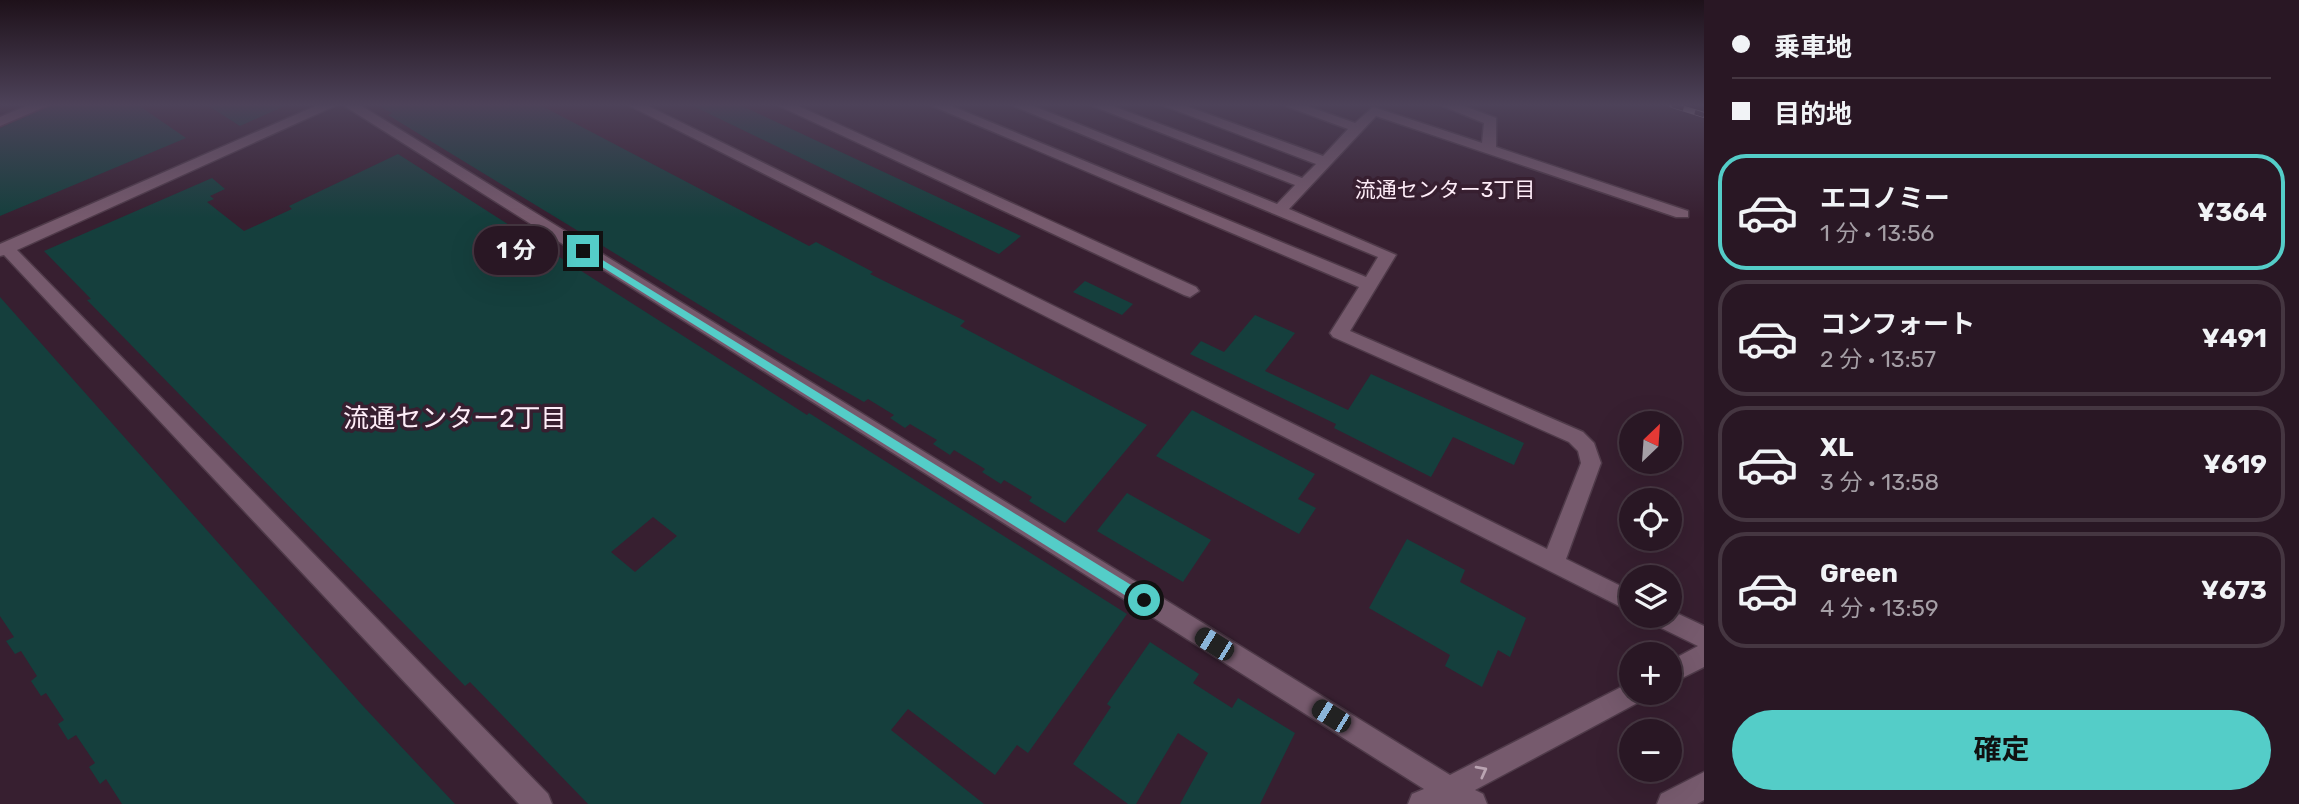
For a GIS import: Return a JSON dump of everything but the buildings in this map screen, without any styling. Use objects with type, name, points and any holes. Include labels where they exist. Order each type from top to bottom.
[{"type":"street","points":[[245,143],[3,249],[538,804]]},
{"type":"street","points":[[410,143],[1473,804]]},
{"type":"street","points":[[710,143],[1619,596]]},
{"type":"street","points":[[866,143],[1190,291]]},
{"type":"street","points":[[1027,143],[1369,285]]},
{"type":"street","points":[[1110,143],[1388,255],[1339,333],[1576,437],[1587,448],[1591,463],[1553,563]]},
{"type":"street","points":[[1196,143],[1305,184]]},
{"type":"street","points":[[1272,143],[1325,162]]},
{"type":"street","points":[[1279,211],[1343,143]]},
{"type":"street","points":[[1467,143],[1682,214]]},
{"type":"street","points":[[1489,150],[1490,143]]},
{"type":"street","points":[[1682,627],[1704,638]]},
{"type":"street","points":[[1682,667],[1704,655]]},
{"type":"street","points":[[1422,804],[1619,700]]},
{"type":"street","points":[[1671,804],[1704,785]]},
{"type":"district","name":"流通センター3丁目","points":[[1445,189]]},
{"type":"district","name":"流通センター2丁目","points":[[455,418]]},
{"type":"route","points":[[583,251],[1144,600]]}]
